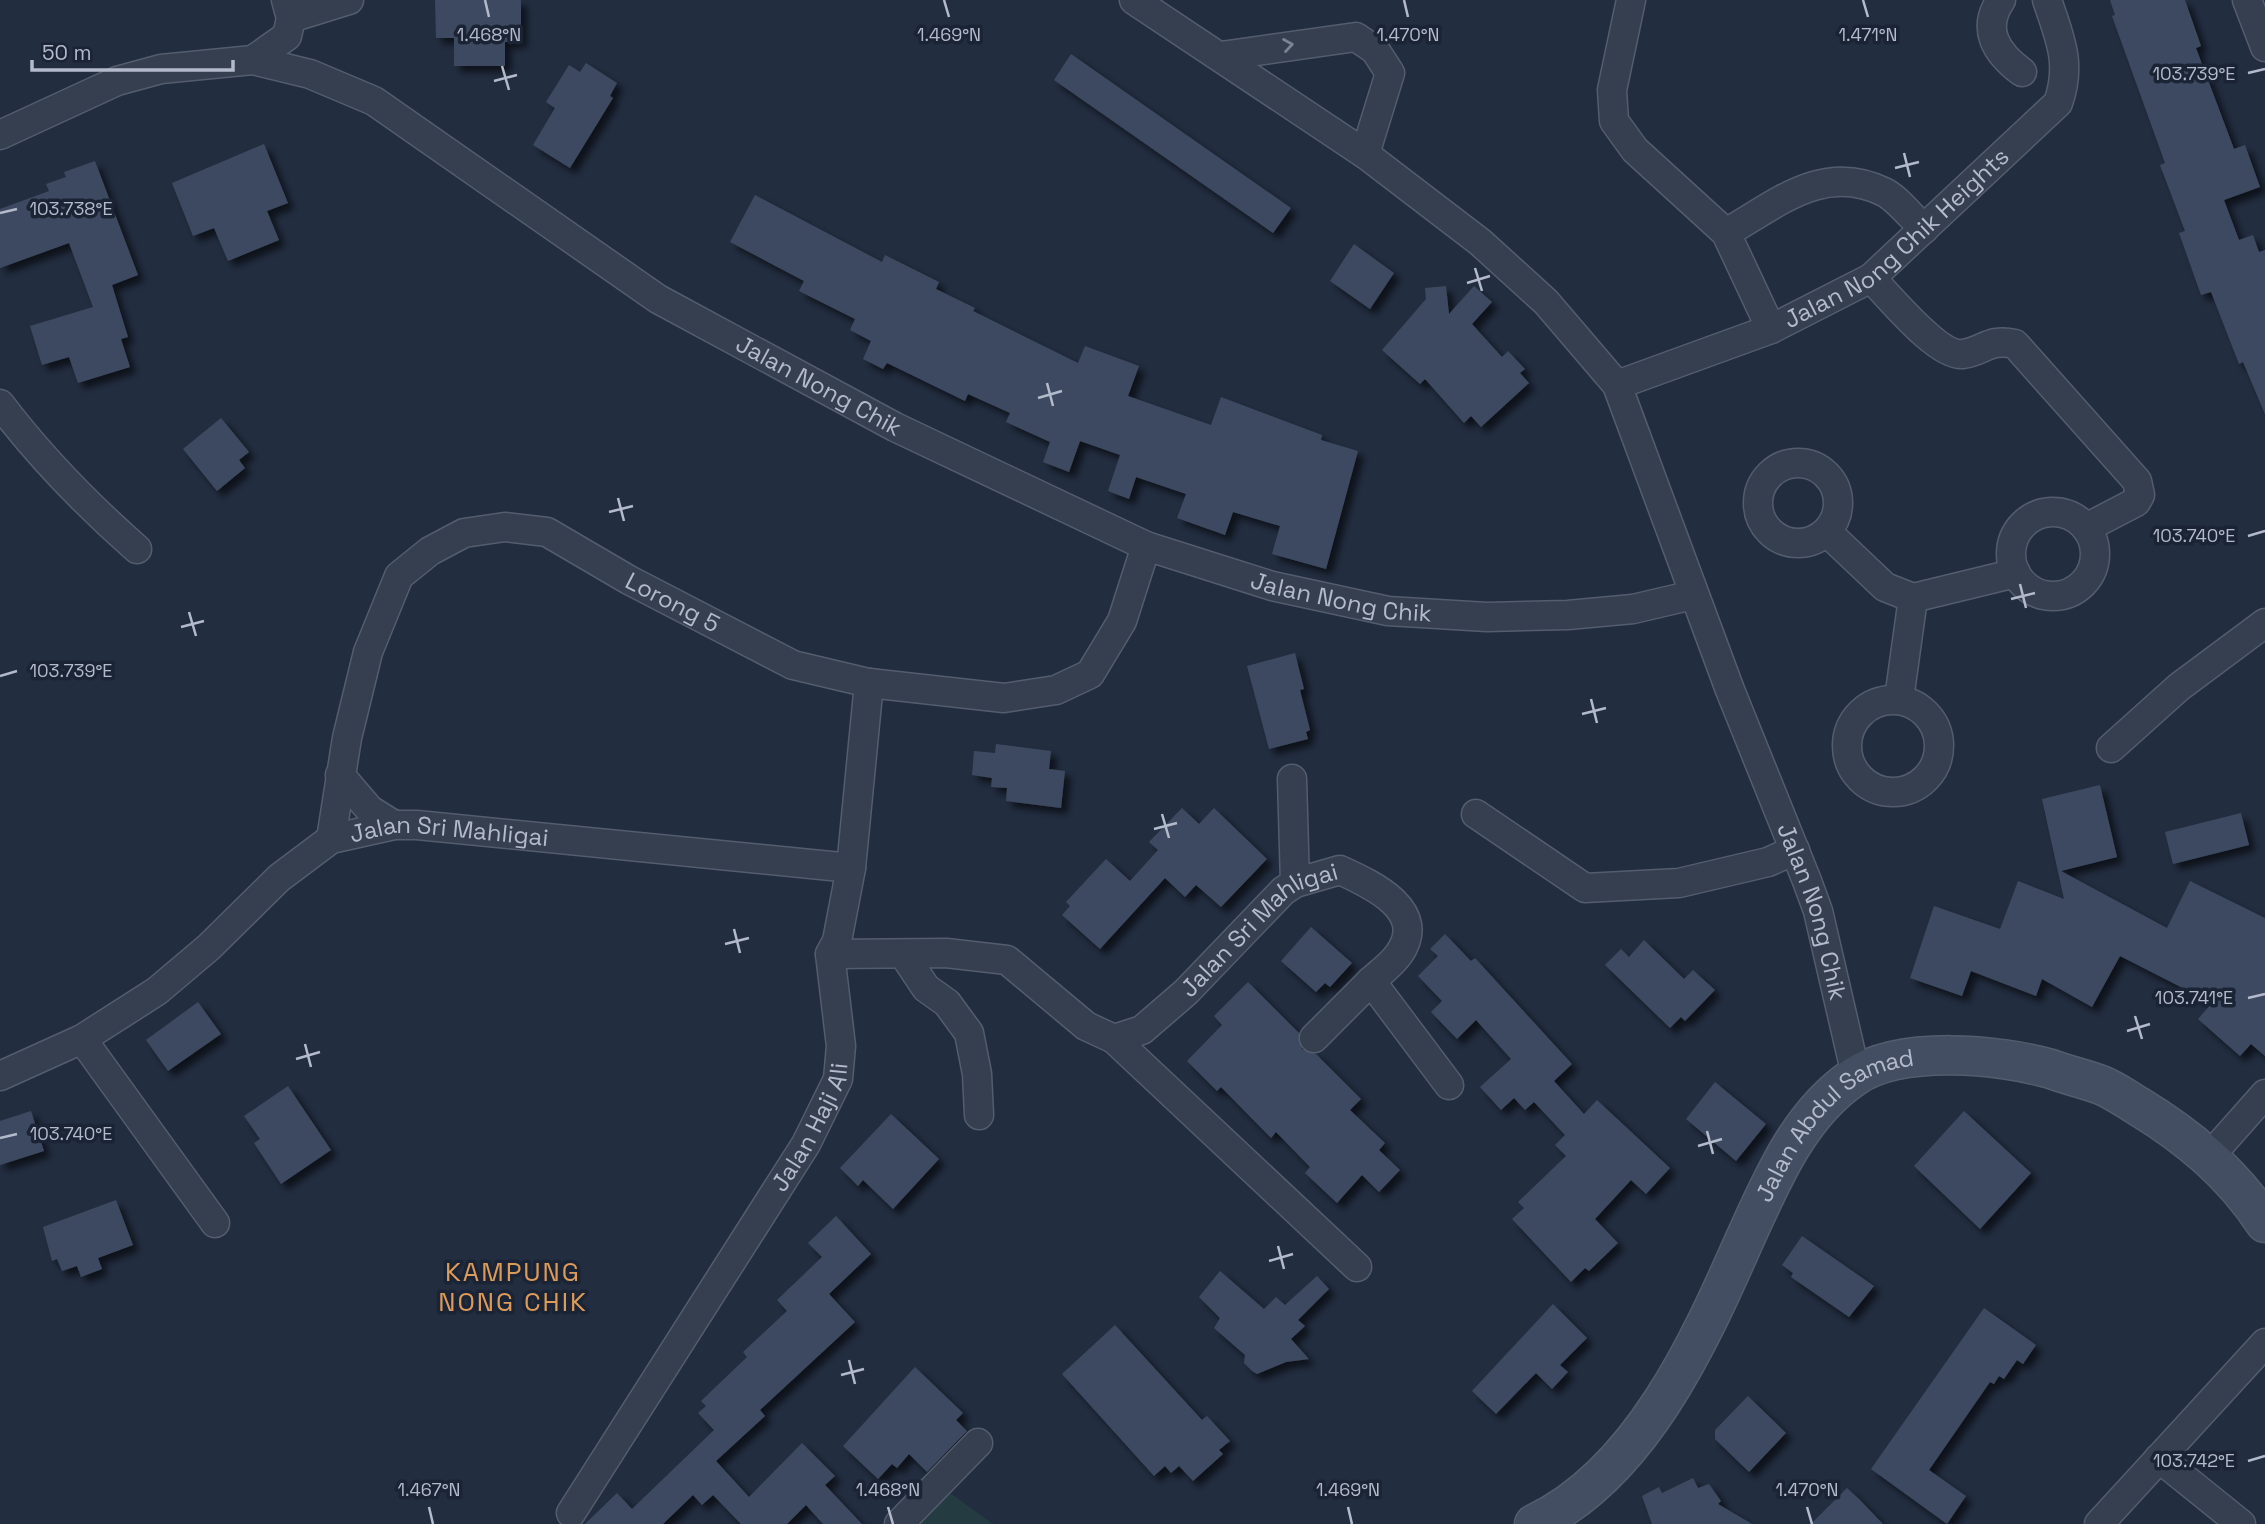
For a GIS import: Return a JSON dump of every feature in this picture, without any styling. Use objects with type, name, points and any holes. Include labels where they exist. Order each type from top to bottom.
[{"type":"street","points":[[253,60],[287,36],[289,9],[349,0]]},
{"type":"street","name":"Jalan Nong Chik","points":[[1134,0],[1365,154],[1480,242],[1546,302],[1617,385],[1693,595],[1818,911],[1856,1075]]},
{"type":"street","points":[[1631,0],[1612,90],[1614,121],[1635,150],[1726,233],[1771,329]]},
{"type":"street","points":[[2001,0],[1992,13],[1991,26],[2002,58],[2022,72]]},
{"type":"street","name":"Jalan Nong Chik Heights","points":[[1617,385],[1771,329],[1871,278],[2058,103],[2067,79],[2062,41],[2047,0]]},
{"type":"street","points":[[2247,0],[2265,47]]},
{"type":"street","points":[[1221,56],[1324,39],[1356,37],[1375,50],[1390,73],[1365,154]]},
{"type":"street","name":"Jalan Nong Chik","points":[[0,135],[117,80],[161,69],[253,60],[310,74],[374,101],[658,299],[895,427],[1146,546],[1272,586],[1388,611],[1487,617],[1568,615],[1633,609],[1693,595]]},
{"type":"street","points":[[1726,233],[1809,186],[1832,180],[1853,181],[1886,193],[1923,229]]},
{"type":"street","points":[[1871,278],[1936,344],[1954,354],[1966,354],[2000,341],[2015,344],[2137,481],[2140,495],[2136,502],[2086,527]]},
{"type":"street","points":[[0,404],[32,446],[81,500],[137,549]]},
{"type":"street","points":[[2049,511],[2076,518],[2086,527],[2092,540],[2094,560],[2086,579],[2076,589],[2063,594],[2042,594],[2024,584],[2016,573],[2011,560],[2012,546],[2025,522],[2049,511]]},
{"type":"street","name":"Lorong 5","points":[[331,839],[340,775],[369,652],[399,576],[430,551],[464,533],[505,527],[547,532],[629,580],[793,665],[869,682],[1004,698],[1056,690],[1090,674],[1106,652],[1122,621],[1146,546]]},
{"type":"street","points":[[1827,532],[1885,587],[1913,598],[2016,573]]},
{"type":"street","points":[[1899,699],[1913,598]]},
{"type":"street","points":[[2111,748],[2179,687],[2265,622]]},
{"type":"street","name":"Jalan Haji Ali","points":[[571,1513],[806,1144],[838,1079],[841,1046],[830,954],[837,941],[851,868],[869,682]]},
{"type":"street","points":[[340,775],[370,810],[394,825]]},
{"type":"street","points":[[1292,779],[1295,883]]},
{"type":"street","points":[[1476,814],[1566,878],[1585,888],[1679,883],[1768,862],[1795,850]]},
{"type":"street","name":"Jalan Sri Mahligai","points":[[0,1076],[82,1039],[157,991],[209,947],[279,878],[331,839],[394,825],[851,868]]},
{"type":"street","name":"Jalan Sri Mahligai","points":[[1114,1039],[1142,1030],[1186,992],[1283,891],[1295,883],[1340,870],[1388,896],[1406,915],[1408,936],[1398,956],[1314,1038]]},
{"type":"street","points":[[830,954],[977,955],[1007,960],[1086,1026],[1114,1039],[1357,1267]]},
{"type":"street","points":[[904,955],[926,988],[947,1003],[969,1033],[977,1074],[979,1115]]},
{"type":"street","points":[[1371,981],[1449,1085]]},
{"type":"street","points":[[82,1039],[215,1223]]},
{"type":"street","name":"Jalan Abdul Samad","points":[[1549,1521],[1628,1449],[1698,1344],[1771,1181],[1815,1110],[1856,1075],[1916,1058],[1970,1055],[2028,1062],[2103,1086],[2171,1126],[2210,1156],[2265,1223]]},
{"type":"street","points":[[2210,1156],[2265,1094]]},
{"type":"street","points":[[2099,1524],[2265,1343]]},
{"type":"street","points":[[900,1524],[978,1443]]},
{"type":"street","points":[[2159,1458],[2241,1524]]},
{"type":"green space","points":[[950,1493],[993,1524],[921,1524]]},
{"type":"building","points":[[435,0],[521,0],[521,42],[505,42],[505,66],[454,66],[454,38],[436,38]]},
{"type":"building","points":[[2110,0],[2185,0],[2201,46],[2196,48],[2234,149],[2245,145],[2260,187],[2224,200],[2239,240],[2253,235],[2259,252],[2265,250],[2265,414],[2243,362],[2239,364],[2211,292],[2201,295],[2179,233],[2185,231],[2160,165],[2165,163],[2112,16],[2115,15]]},
{"type":"building","points":[[1071,54],[1291,208],[1273,233],[1054,80]]},
{"type":"building","points":[[586,63],[617,83],[610,96],[613,98],[570,168],[533,145],[555,108],[546,102],[569,65],[580,72]]},
{"type":"building","points":[[264,144],[288,203],[267,211],[279,240],[228,261],[214,228],[193,236],[172,183]]},
{"type":"building","points":[[95,161],[138,275],[112,285],[128,337],[121,339],[130,367],[78,383],[69,357],[42,365],[30,326],[93,307],[69,243],[0,268],[0,209],[49,191],[46,184],[66,177],[64,172]]},
{"type":"building","points":[[755,195],[882,262],[885,255],[939,282],[936,289],[975,308],[973,311],[1078,363],[1085,346],[1139,366],[1128,396],[1211,425],[1221,397],[1322,435],[1321,440],[1358,451],[1326,569],[1272,554],[1280,526],[1233,512],[1225,535],[1177,518],[1186,494],[1136,477],[1129,499],[1108,491],[1120,455],[1080,441],[1069,472],[1043,462],[1050,442],[1006,422],[1010,413],[968,394],[965,401],[887,363],[883,369],[863,359],[871,341],[850,330],[855,319],[799,291],[804,281],[730,242]]},
{"type":"building","points":[[1354,244],[1394,273],[1370,309],[1330,281]]},
{"type":"building","points":[[1446,286],[1449,314],[1474,286],[1492,302],[1472,324],[1502,357],[1508,351],[1525,369],[1520,373],[1529,383],[1481,427],[1471,416],[1464,423],[1425,379],[1420,384],[1382,350],[1426,299],[1425,288]]},
{"type":"building","points":[[221,418],[249,452],[239,460],[245,468],[217,491],[183,449]]},
{"type":"building","points":[[1295,653],[1304,689],[1300,690],[1310,730],[1306,732],[1308,739],[1269,749],[1247,666]]},
{"type":"building","points":[[996,744],[1051,751],[1049,769],[1065,771],[1061,808],[1006,801],[1007,788],[991,787],[992,778],[972,775],[974,751],[995,753]]},
{"type":"building","points":[[2100,785],[2117,857],[2061,871],[2167,928],[2190,881],[2265,918],[2265,1056],[2251,1044],[2240,1056],[2198,1019],[2212,1003],[2120,956],[2092,1007],[2042,979],[2036,996],[1971,971],[1962,996],[1910,978],[1934,906],[2000,929],[2018,881],[2064,899],[2042,799]]},
{"type":"building","points":[[1182,808],[1199,824],[1214,808],[1267,859],[1221,907],[1196,885],[1185,897],[1165,878],[1100,949],[1062,915],[1070,906],[1066,902],[1106,859],[1130,881],[1158,850],[1149,842]]},
{"type":"building","points":[[2241,813],[2249,845],[2173,864],[2165,832]]},
{"type":"building","points":[[1311,927],[1352,963],[1330,987],[1325,983],[1316,992],[1281,961]]},
{"type":"building","points":[[1445,934],[1471,961],[1475,958],[1572,1064],[1554,1081],[1584,1114],[1597,1100],[1670,1168],[1646,1194],[1631,1180],[1595,1219],[1618,1243],[1589,1271],[1585,1268],[1571,1282],[1512,1219],[1524,1208],[1518,1202],[1566,1156],[1555,1145],[1565,1135],[1534,1102],[1525,1110],[1514,1098],[1501,1110],[1480,1087],[1511,1059],[1476,1020],[1457,1039],[1431,1012],[1442,1001],[1418,976],[1438,956],[1430,949]]},
{"type":"building","points":[[1644,940],[1684,979],[1693,970],[1715,990],[1685,1021],[1681,1017],[1670,1028],[1605,965],[1621,949],[1629,957]]},
{"type":"building","points":[[1248,982],[1299,1033],[1302,1049],[1316,1054],[1361,1099],[1350,1110],[1385,1143],[1379,1150],[1400,1170],[1379,1192],[1362,1175],[1337,1203],[1305,1173],[1310,1167],[1276,1132],[1271,1138],[1221,1087],[1217,1091],[1187,1061],[1222,1025],[1214,1016]]},
{"type":"building","points":[[198,1002],[221,1034],[168,1071],[146,1040]]},
{"type":"building","points":[[1715,1082],[1766,1124],[1736,1161],[1686,1119]]},
{"type":"building","points":[[288,1086],[331,1150],[281,1184],[254,1143],[260,1139],[244,1116]]},
{"type":"building","points":[[31,1111],[44,1151],[0,1165],[0,1121]]},
{"type":"building","points":[[1964,1111],[2031,1173],[1980,1229],[1914,1166]]},
{"type":"building","points":[[891,1114],[939,1159],[893,1209],[863,1180],[858,1186],[840,1168]]},
{"type":"building","points":[[116,1200],[133,1245],[98,1258],[102,1269],[81,1277],[77,1266],[62,1271],[57,1259],[52,1261],[43,1227]]},
{"type":"building","points":[[836,1216],[871,1254],[829,1294],[855,1322],[760,1410],[765,1416],[716,1461],[749,1497],[802,1443],[835,1476],[825,1485],[862,1524],[823,1524],[806,1505],[787,1524],[741,1524],[713,1495],[702,1505],[693,1495],[663,1524],[585,1524],[617,1493],[632,1509],[714,1430],[698,1413],[706,1406],[701,1401],[747,1357],[743,1352],[787,1311],[777,1300],[822,1257],[808,1243]]},
{"type":"building","points":[[1802,1236],[1874,1286],[1849,1317],[1791,1277],[1793,1273],[1782,1265]]},
{"type":"building","points":[[1220,1271],[1264,1309],[1276,1297],[1285,1305],[1317,1276],[1329,1289],[1298,1320],[1305,1326],[1291,1339],[1309,1359],[1286,1362],[1257,1374],[1252,1371],[1244,1363],[1245,1355],[1214,1328],[1220,1318],[1199,1297]]},
{"type":"building","points":[[1553,1304],[1587,1338],[1560,1365],[1568,1372],[1552,1389],[1536,1373],[1496,1414],[1472,1391]]},
{"type":"building","points":[[1984,1308],[2036,1345],[2023,1364],[2017,1360],[2004,1379],[1999,1376],[1994,1384],[1990,1382],[1929,1470],[1966,1496],[1947,1524],[1871,1469]]},
{"type":"building","points":[[1115,1325],[1202,1420],[1207,1416],[1230,1441],[1219,1450],[1223,1454],[1193,1481],[1179,1466],[1171,1473],[1165,1466],[1154,1476],[1062,1374]]},
{"type":"building","points":[[915,1367],[963,1413],[956,1420],[967,1431],[927,1472],[909,1454],[897,1468],[892,1464],[878,1479],[843,1446]]},
{"type":"building","points":[[1748,1396],[1786,1433],[1749,1472],[1715,1439],[1715,1430]]},
{"type":"building","points":[[1693,1478],[1698,1488],[1709,1484],[1721,1501],[1718,1504],[1752,1524],[1652,1524],[1642,1496],[1659,1487],[1662,1493]]},
{"type":"building","points":[[1847,1488],[1883,1524],[1811,1524]]},
{"type":"district","name":"KAMPUNG NONG CHIK","points":[[513,1287]]}]
